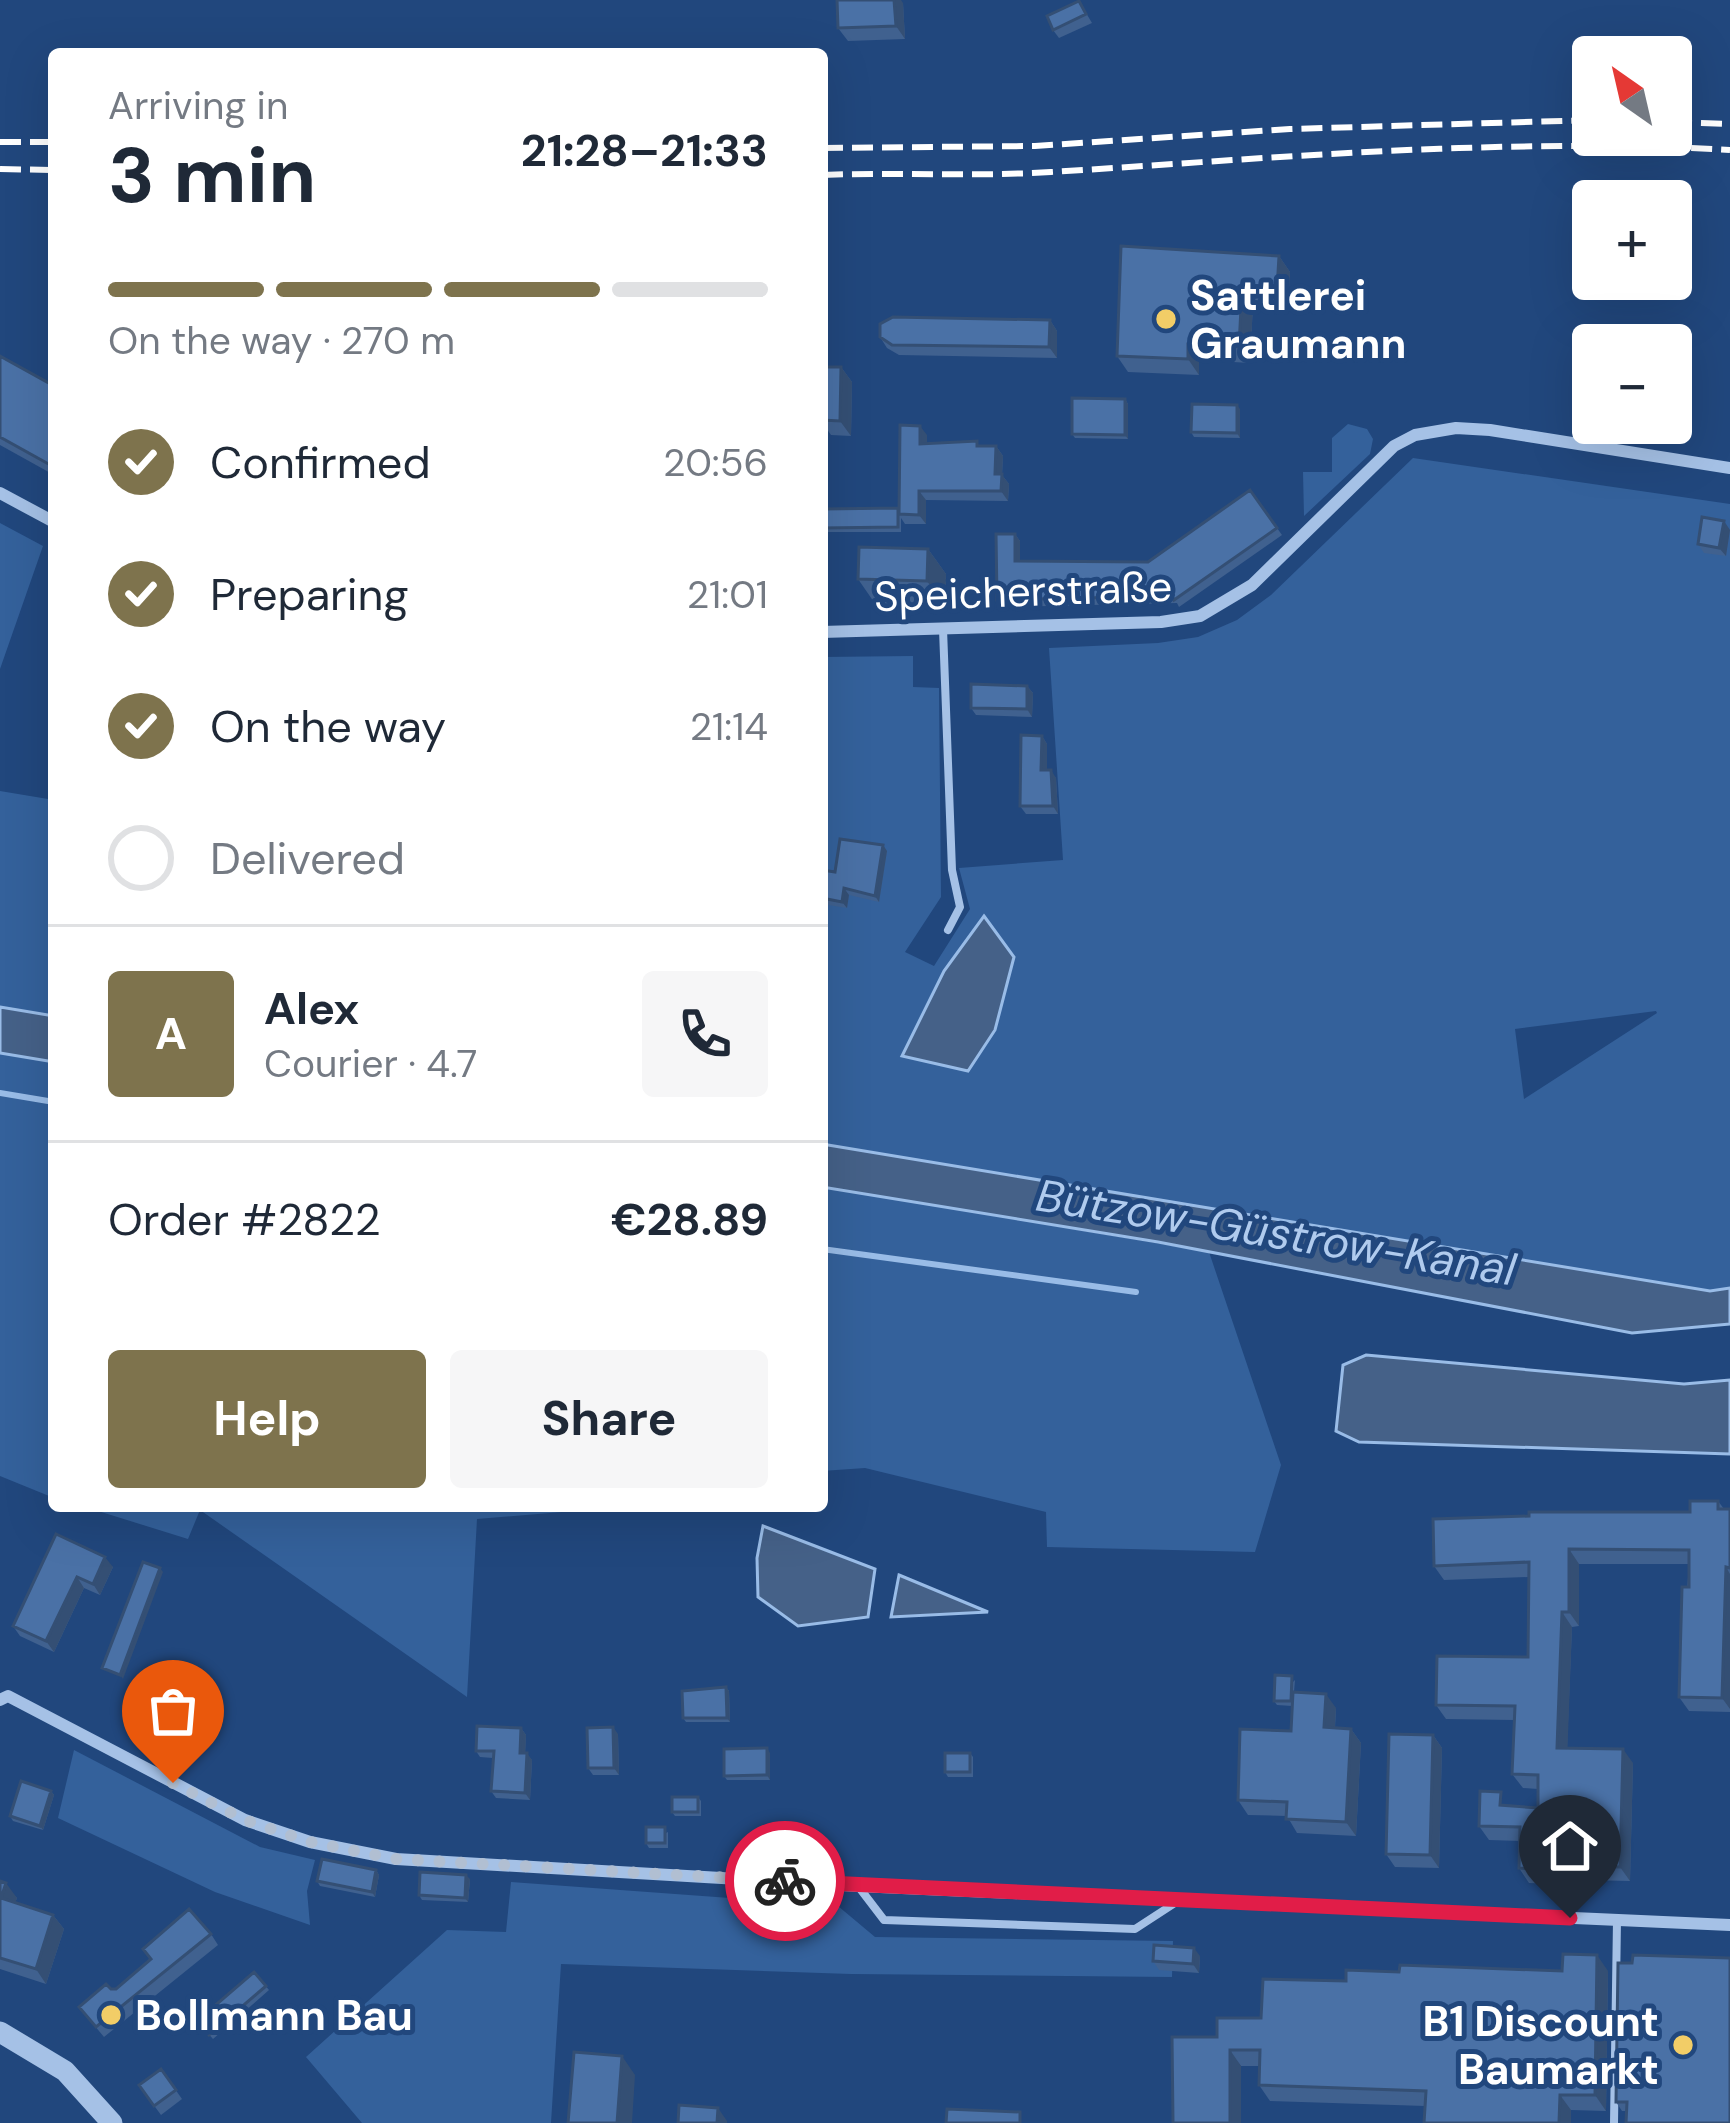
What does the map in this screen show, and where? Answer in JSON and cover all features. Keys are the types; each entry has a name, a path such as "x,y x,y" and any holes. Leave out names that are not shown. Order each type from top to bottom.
{"street":[{"name":"Speicherstraße","path":"828,632 1161,622 1200,616 1228,604 1252,585 1372,464 1415,435 1456,428 1490,430 1730,468"},
{"path":"0,493 48,519"},
{"path":"0,1700 8,1696 245,1820 310,1842 396,1859 858,1886 1730,1925"},
{"path":"0,2032 65,2071 112,2123"}],"lane":[{"path":"943,629 952,871 960,907 948,930"},
{"path":"858,1886 884,1920 1135,1929 1179,1900"},
{"path":"1614,2123 1617,1920"}],"shaded area":[{"path":"1348,424 1367,429 1373,439 1370,454 1304,516 1303,472 1332,472 1332,438"},
{"path":"1413,458 1730,504 1730,1288 1710,1291 828,1145 828,657 913,656 913,687 939,688 941,897 905,952 934,966 970,909 959,868 1063,860 1049,648 1158,643 1198,637 1237,620 1271,595","holes":["1656,1011 1657,1013 1524,1099 1515,1029"]},
{"path":"0,523 43,546 0,669"},
{"path":"0,791 48,799 48,1015 0,1007"},
{"path":"0,1053 48,1061 48,1496 0,1476"},
{"path":"828,1188 1209,1252 1281,1465 1255,1552 1047,1547 1046,1512 865,1468 828,1471"},
{"path":"101,1512 199,1512 188,1539"},
{"path":"203,1512 562,1512 477,1519 467,1697"},
{"path":"74,1750 260,1847 315,1860 307,1891 310,1925 215,1892 58,1818"},
{"path":"511,1882 838,1906 875,1937 1173,1941 1172,1977 851,1974 561,1964 551,2123 362,2123 306,2057 447,1930 506,1932"}],"water":[{"path":"984,916 1014,957 995,1030 968,1071 902,1056 944,971"},
{"path":"0,1007 48,1015 48,1061 0,1053"},
{"name":"Bützow-Güstrow-Kanal","path":"828,1145 1710,1291 1730,1288 1730,1324 1632,1333 1158,1242 828,1188"},
{"path":"1366,1355 1684,1384 1730,1380 1730,1454 1359,1442 1336,1431 1343,1365"},
{"path":"763,1526 875,1569 868,1617 798,1626 758,1597 757,1558"},
{"path":"899,1575 988,1612 891,1617"}],"building":[{"path":"837,0 894,0 896,26 838,28"},
{"path":"1079,1 1086,14 1053,30 1047,16"},
{"path":"1121,246 1279,256 1277,290 1242,288 1239,347 1188,344 1188,359 1117,356"},
{"path":"893,317 1050,320 1049,347 892,345 880,337 880,324"},
{"path":"0,356 48,383 48,464 0,437"},
{"path":"828,367 841,367 840,421 828,420"},
{"path":"1072,398 1125,399 1125,435 1072,434"},
{"path":"1192,404 1237,405 1237,433 1191,432"},
{"path":"900,425 920,426 920,444 977,441 977,446 996,446 995,474 1002,474 1001,491 919,491 919,515 899,514"},
{"path":"1250,490 1277,528 1174,600 1172,596 997,600 996,534 1015,534 1015,561 1148,562"},
{"path":"898,508 898,527 828,528 828,509"},
{"path":"1702,517 1724,521 1719,548 1698,544"},
{"path":"859,547 928,549 927,581 858,579"},
{"path":"971,684 1027,686 1027,709 971,708"},
{"path":"1021,735 1042,736 1041,770 1051,770 1053,806 1020,806"},
{"path":"840,839 883,845 875,896 844,888 842,902 828,899 828,871 835,872"},
{"path":"1690,1501 1718,1501 1718,1509 1730,1509 1722,1698 1679,1697 1682,1587 1689,1587 1689,1550 1569,1549 1569,1612 1562,1612 1557,1748 1623,1749 1620,1867 1519,1868 1520,1827 1479,1826 1480,1791 1501,1792 1500,1805 1538,1808 1538,1775 1512,1774 1515,1706 1436,1705 1437,1656 1528,1657 1529,1562 1434,1566 1433,1519 1529,1516 1529,1512 1690,1512"},
{"path":"56,1534 105,1557 93,1584 77,1577 46,1641 13,1626"},
{"path":"143,1562 160,1568 120,1675 102,1668"},
{"path":"1275,1675 1292,1676 1291,1701 1274,1701"},
{"path":"726,1687 727,1718 683,1718 682,1691"},
{"path":"1293,1692 1326,1694 1324,1727 1351,1729 1346,1822 1286,1819 1287,1802 1238,1800 1240,1729 1291,1731"},
{"path":"477,1726 521,1728 520,1753 527,1753 525,1793 491,1791 494,1751 476,1751"},
{"path":"613,1727 614,1768 588,1768 587,1728"},
{"path":"1389,1734 1433,1735 1430,1855 1386,1854"},
{"path":"767,1748 767,1775 724,1776 724,1749"},
{"path":"945,1753 970,1753 970,1772 945,1772"},
{"path":"21,1781 51,1791 40,1826 10,1816"},
{"path":"672,1797 698,1797 698,1812 672,1812"},
{"path":"646,1827 665,1827 665,1843 646,1843"},
{"path":"322,1859 376,1870 372,1892 317,1881"},
{"path":"420,1872 466,1875 465,1898 419,1895"},
{"path":"0,1881 6,1883 1,1898 53,1915 36,1969 0,1958"},
{"path":"189,1909 211,1934 96,2027 79,2007 106,1984 116,1989 151,1959 143,1949"},
{"path":"1154,1945 1194,1948 1193,1964 1153,1961"},
{"path":"1563,1954 1597,1955 1595,2095 1560,2095 1559,2123 1424,2123 1426,2091 1259,2085 1260,2050 1230,2050 1230,2123 1173,2123 1172,2037 1217,2037 1217,2018 1261,2018 1263,1979 1346,1981 1346,1970 1399,1972 1400,1965 1562,1971"},
{"name":"B1 Discount Baumarkt","path":"1633,1955 1730,1958 1730,2123 1626,2123 1627,2102 1616,2102 1618,1963 1632,1963"},
{"path":"254,1972 266,1986 209,2035 197,2021"},
{"path":"574,2052 622,2056 617,2123 568,2123"},
{"path":"161,2069 176,2090 154,2106 139,2085"},
{"path":"679,2105 718,2108 717,2123 678,2123"},
{"path":"947,2109 1020,2112 1020,2123 946,2123"}],"waterway":[{"path":"0,1093 48,1101"},
{"path":"828,1250 1136,1292"}],"railway":[{"path":"828,148 1035,146 1290,129 1572,121"},
{"path":"1692,123 1730,124"},
{"path":"0,142 48,142"},
{"path":"828,175 1022,173 1475,148 1730,150"},
{"path":"0,169 48,170"}],"way so far":[{"path":"173,1783 245,1820 310,1842 396,1859 785,1881"}],"place":[{"name":"Sattlerei Graumann","path":"1166,319"},
{"name":"Bollmann Bau","path":"111,2015"},
{"name":"B1 Discount Baumarkt","path":"1683,2045"}],"route":[{"path":"785,1881 1570,1918"}]}
